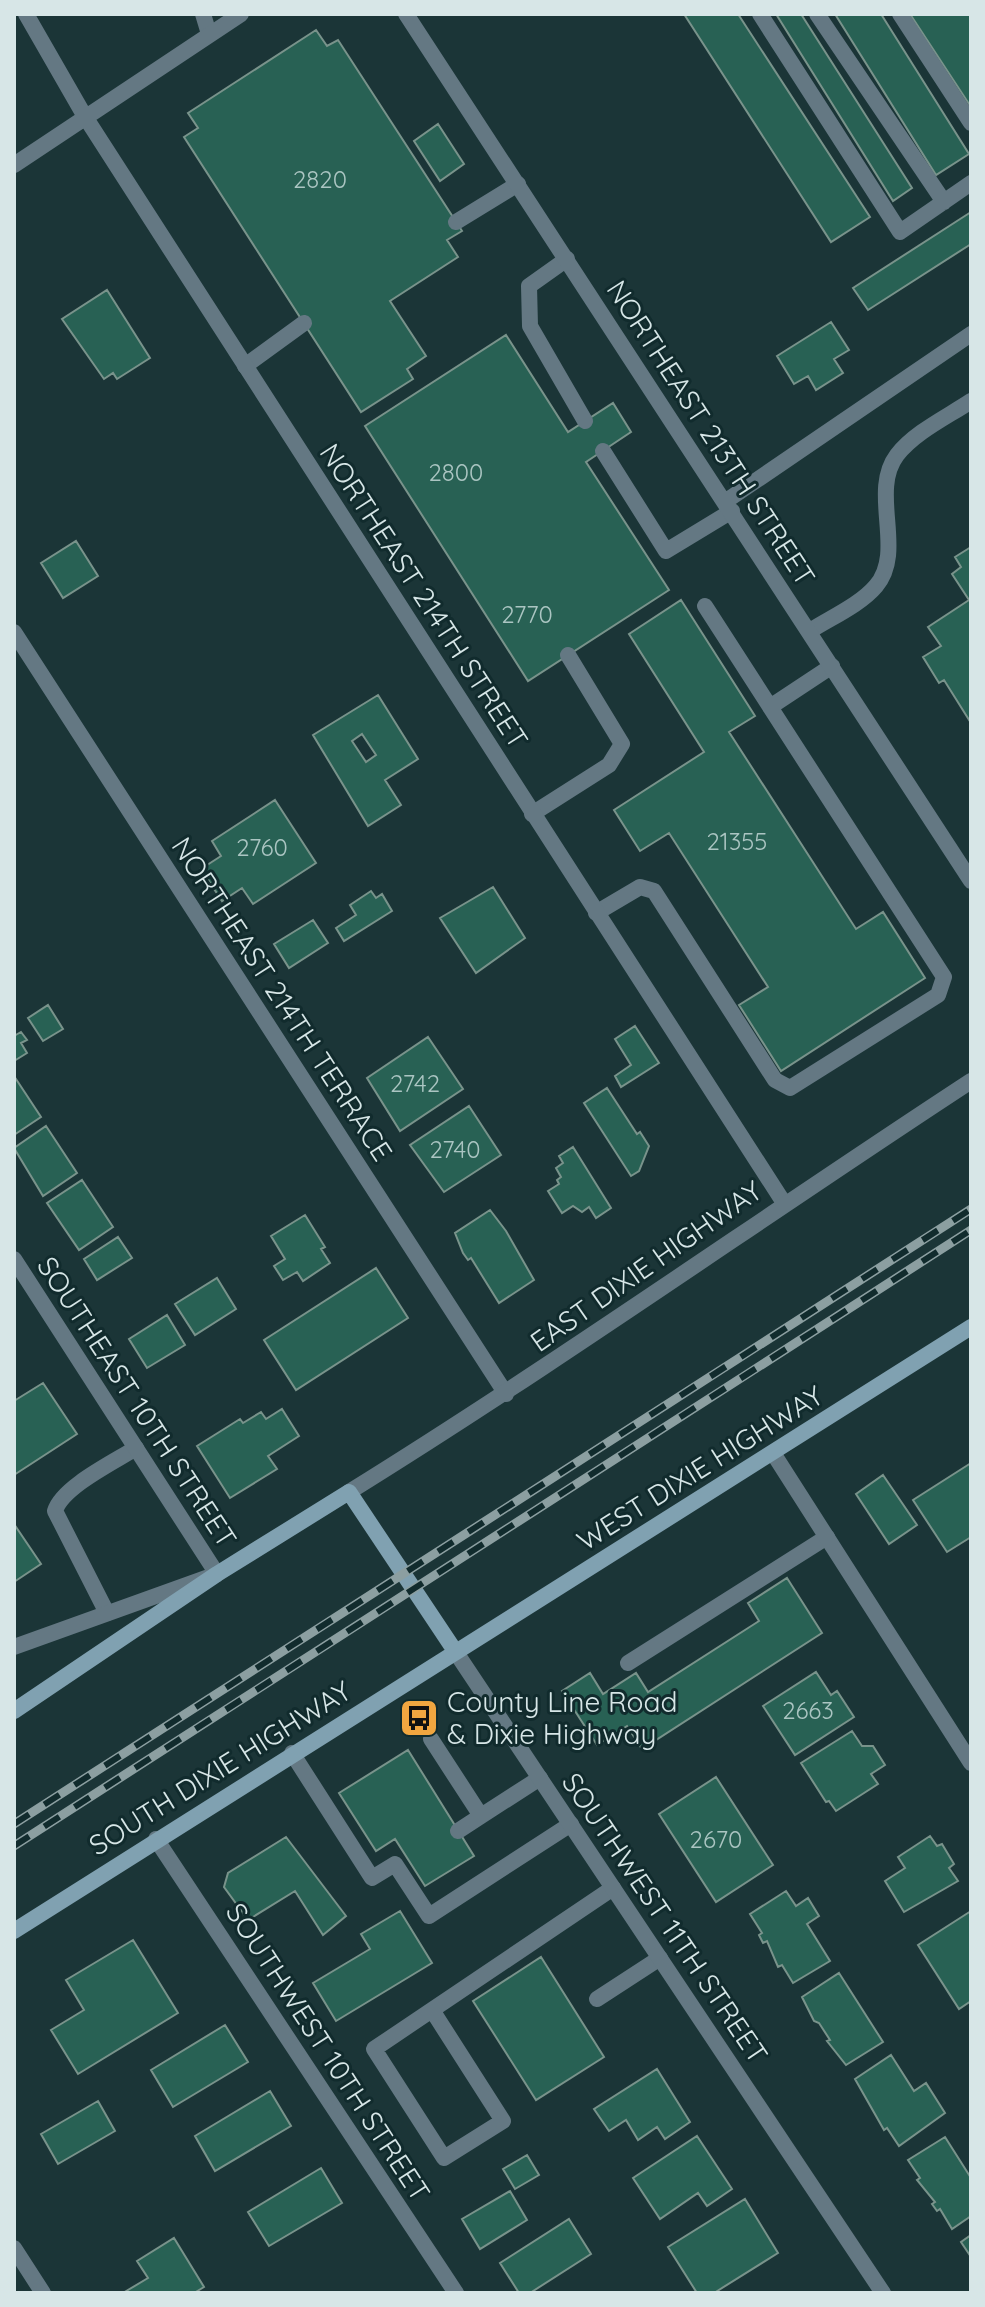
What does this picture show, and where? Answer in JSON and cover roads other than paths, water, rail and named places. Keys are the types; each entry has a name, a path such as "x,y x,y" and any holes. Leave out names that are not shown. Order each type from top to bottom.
{"main road":[{"name":"WEST DIXIE HIGHWAY","path":"455,1651 971,1327"},
{"path":"14,1711 217,1574 349,1492"},
{"name":"SOUTHWEST 11TH STREET","path":"349,1492 455,1651"},
{"name":"SOUTH DIXIE HIGHWAY","path":"14,1931 455,1651"}],"street":[{"name":"NORTHEAST 214TH STREET","path":"26,14 84,115 784,1203"},
{"path":"203,14 209,34"},
{"path":"14,165 84,115 241,14"},
{"name":"NORTHEAST 213TH STREET","path":"406,14 971,881"},
{"path":"760,14 900,232 971,183"},
{"path":"817,14 944,202"},
{"path":"900,14 971,123"},
{"path":"456,222 518,184"},
{"path":"567,259 529,286 530,326 585,421"},
{"path":"245,366 304,323"},
{"path":"603,451 666,551 971,334"},
{"path":"810,631 876,586 884,572 889,470 897,456 971,401"},
{"path":"596,913 640,887 654,891 775,1080 790,1088 938,995 944,977 705,606"},
{"name":"NORTHEAST 214TH TERRACE","path":"14,632 506,1394"},
{"path":"532,814 609,765 622,744 568,655"},
{"path":"770,707 832,666"},
{"name":"EAST DIXIE HIGHWAY","path":"349,1492 506,1394 784,1203 971,1081"},
{"name":"SOUTHEAST 10TH STREET","path":"14,1259 217,1574"},
{"path":"107,1613 55,1511 57,1503 69,1491 136,1448"},
{"path":"773,1453 971,1763"},
{"path":"628,1663 827,1537"},
{"path":"14,1647 217,1574"},
{"name":"SOUTHWEST 11TH STREET","path":"455,1651 883,2293"},
{"path":"431,1739 481,1816"},
{"path":"292,1753 372,1878 402,1862 429,1916 571,1824"},
{"path":"458,1831 540,1778"},
{"name":"SOUTHWEST 10TH STREET","path":"156,1839 456,2293"},
{"path":"432,2010 503,2121 444,2158 374,2049 613,1888"},
{"path":"597,1999 660,1958"},
{"path":"14,2248 43,2293"}],"railway":[{"path":"14,1824 971,1209"},
{"path":"14,1846 971,1230"}],"place":[{"name":"County Line Road & Dixie Highway","path":"419,1718"}]}
